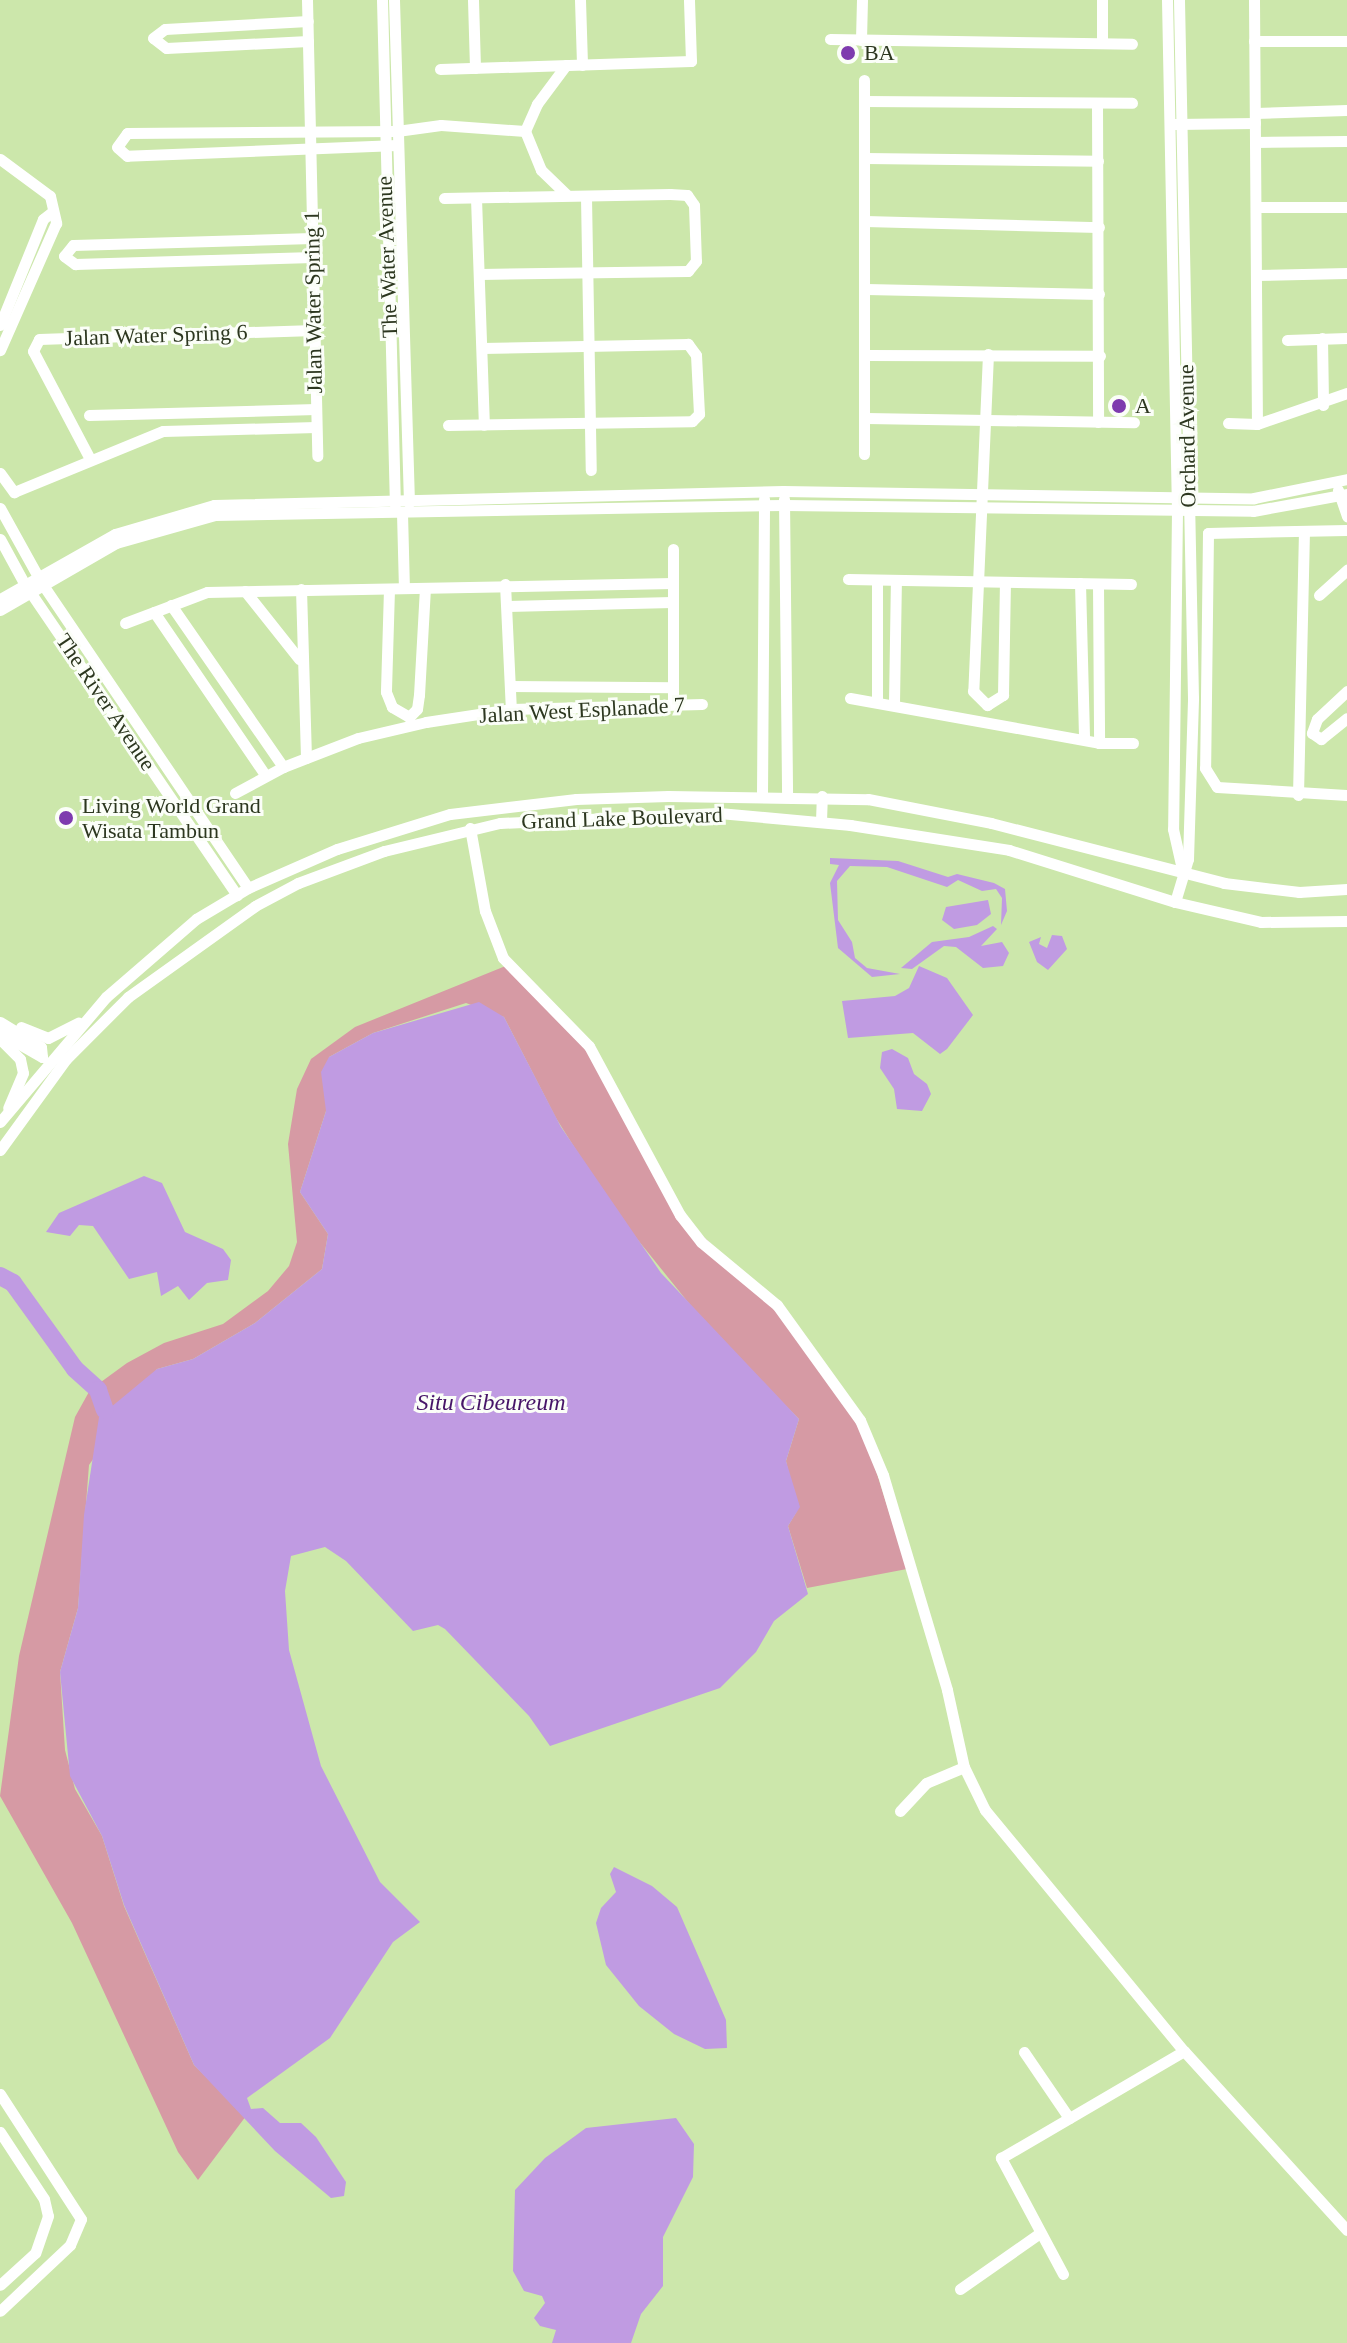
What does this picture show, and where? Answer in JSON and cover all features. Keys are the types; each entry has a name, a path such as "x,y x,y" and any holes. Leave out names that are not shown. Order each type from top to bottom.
{"street":[{"name":"Jalan Water Spring 1","path":"307,0 317,456"},
{"name":"The Water Avenue","path":"382,0 392,448 394,499 402,513"},
{"name":"The Water Avenue","path":"394,0 408,498 402,513"},
{"path":"473,0 475,68"},
{"path":"580,0 582,65"},
{"path":"440,69 691,61 689,0"},
{"path":"861,40 862,0"},
{"path":"1102,0 1102,43"},
{"name":"Orchard Avenue","path":"1167,0 1176,124"},
{"name":"Orchard Avenue","path":"1175,902 1182,869 1188,859 1193,698 1182,498 1176,124 1179,0"},
{"path":"1254,0 1257,424"},
{"path":"308,21 165,29 153,38 166,48 308,41"},
{"path":"830,39 1132,44"},
{"path":"1254,41 1347,41"},
{"path":"566,65 537,104 525,131 541,170 567,195"},
{"path":"864,80 867,355 864,454"},
{"path":"864,101 1132,103"},
{"path":"1097,103 1098,422"},
{"path":"1176,124 1347,110"},
{"path":"397,145 122,156 117,147 127,133 397,131 441,125 525,131"},
{"path":"1255,142 1347,141"},
{"path":"865,158 1098,161"},
{"path":"0,159 47,192 53,231 0,350"},
{"path":"444,198 687,195 694,205 696,261 688,271 480,274"},
{"path":"586,197 590,348 587,425 591,470"},
{"path":"476,198 484,425"},
{"path":"1256,207 1347,207"},
{"path":"0,325 43,219 52,212"},
{"path":"865,221 1099,227"},
{"path":"312,238 73,245 64,256 75,264 313,257"},
{"path":"1256,275 1347,273"},
{"path":"866,289 1099,294"},
{"name":"Jalan Water Spring 6","path":"90,459 33,351 39,339 314,330"},
{"path":"1322,338 1323,405"},
{"path":"1287,340 1347,338"},
{"path":"448,425 692,421 699,414 696,355 688,344 482,348"},
{"path":"988,354 974,583 973,691 987,705 1003,695 1005,583"},
{"path":"867,355 1100,356"},
{"path":"1228,423 1257,424 1323,405 1347,393"},
{"path":"89,415 316,409"},
{"path":"866,418 1134,422"},
{"path":"0,473 14,492 90,459 171,430 316,427"},
{"path":"392,448 406,447"},
{"path":"0,610 7,598 115,534 196,509 408,498 763,491 1254,498 1341,481 1347,516"},
{"path":"762,794 763,491"},
{"path":"783,491 787,794"},
{"path":"38,578 116,543 179,522 215,515 784,505 979,505 1253,511 1344,495"},
{"name":"The River Avenue","path":"0,508 38,578 242,891"},
{"name":"Orchard Avenue","path":"1182,869 1173,829 1183,511"},
{"path":"402,513 404,588"},
{"path":"1347,530 1213,531 1206,540 1208,779 1217,787 1298,795 1347,795"},
{"path":"1298,795 1304,532"},
{"name":"The River Avenue","path":"0,539 25,587 242,891"},
{"path":"673,549 673,704"},
{"path":"1319,595 1347,570"},
{"path":"848,579 1131,584"},
{"path":"877,580 877,702"},
{"path":"894,703 896,580"},
{"path":"125,623 207,592 673,583"},
{"path":"1080,583 1084,738"},
{"path":"505,584 511,709"},
{"path":"1098,584 1099,743"},
{"path":"389,589 386,692 392,707 409,717 417,709 419,695 425,588"},
{"path":"301,589 299,659 306,758"},
{"path":"245,591 299,659"},
{"path":"507,606 672,602"},
{"path":"171,605 283,767"},
{"path":"154,612 265,775"},
{"path":"510,686 673,687"},
{"path":"1347,691 1317,719 1312,733 1321,739 1347,718"},
{"path":"850,698 894,703 1099,743 1133,743"},
{"name":"Jalan West Esplanade 7","path":"235,793 283,767 369,735 511,709 702,704"},
{"name":"Grand Lake Boulevard","path":"1,1121 90,1015 143,962 242,891 337,849 450,814 576,799 762,794 822,796 936,811 1264,890 1347,889"},
{"path":"735,795 736,813"},
{"path":"821,821 822,796"},
{"name":"Grand Lake Boulevard","path":"0,1150 66,1059 128,997 211,935 255,906 331,870 470,828 570,817 736,813 821,821 1009,850 1175,902 1261,922 1347,921"},
{"path":"470,828 494,941 503,958 589,1046 680,1215 701,1242 777,1305 860,1420 883,1475 947,1690 964,1767 996,1827 1184,2051 1347,2230"},
{"path":"0,1015 48,1038 90,1015"},
{"path":"0,1022 41,1047 42,1057 0,1033"},
{"path":"0,1040 20,1059 23,1073 1,1121"},
{"path":"900,1811 926,1783 964,1767"},
{"path":"1063,2274 1001,2158 1184,2051"},
{"path":"1024,2052 1069,2118"},
{"path":"0,2094 81,2219 70,2245 0,2311"},
{"path":"0,2132 44,2199 48,2216 35,2253 0,2285"},
{"path":"960,2289 1040,2233"}],"shaded area":[{"path":"508,965 589,1046 680,1215 777,1305 860,1420 907,1569 807,1588 788,1526 797,1511 786,1461 799,1419 708,1327 613,1209 556,1118 504,1017 466,1003 373,1033 329,1057 326,1111 300,1192 328,1234 322,1269 255,1323 193,1359 157,1369 89,1465 78,1608 60,1672 65,1750 75,1789 102,1836 124,1906 194,2065 246,2116 198,2180 178,2152 72,1923 0,1796 19,1656 75,1417 90,1390 127,1363 164,1343 223,1324 268,1291 289,1266 297,1242 288,1144 297,1089 311,1059 355,1027"}],"water":[{"path":"830,858 898,861 948,877 957,874 994,883 1005,889 1007,911 1001,925 1002,898 996,889 982,891 958,880 947,887 887,867 850,866 837,881 838,920 852,942 855,958 867,968 900,974 872,977 838,948 830,883 839,865 830,864"},
{"path":"988,900 991,914 977,925 954,929 942,920 946,907"},
{"path":"993,926 997,929 981,946 1002,942 1009,953 1003,966 983,968 956,947 944,946 912,969 901,968 932,942 969,937"},
{"path":"1052,935 1062,936 1067,949 1048,970 1037,962 1029,942 1041,937 1039,944 1047,948"},
{"path":"919,966 947,978 973,1015 947,1049 940,1054 913,1033 848,1038 842,1001 895,996 909,988"},
{"name":"Situ Cibeureum","path":"479,1002 504,1017 561,1127 661,1273 799,1419 786,1461 800,1507 788,1526 808,1594 774,1621 756,1652 720,1688 550,1746 529,1716 445,1629 438,1625 413,1631 346,1561 325,1547 291,1556 285,1591 289,1650 321,1766 380,1882 420,1922 393,1942 330,2038 247,2098 251,2109 263,2108 280,2123 301,2123 316,2137 346,2182 344,2196 331,2198 275,2151 194,2065 124,1905 102,1836 70,1776 60,1672 78,1608 84,1515 99,1417 157,1369 193,1359 255,1323 322,1269 328,1234 300,1192 326,1111 321,1072 329,1057 373,1033"},
{"path":"892,1049 908,1058 914,1074 927,1084 931,1094 922,1111 897,1109 894,1089 880,1068 882,1052"},
{"path":"144,1176 162,1183 185,1232 223,1249 231,1260 228,1280 207,1283 189,1300 178,1286 161,1296 157,1272 129,1279 93,1226 79,1225 70,1236 46,1232 59,1213"},
{"path":"614,1867 652,1886 677,1907 726,2020 727,2048 705,2049 674,2034 639,2006 606,1965 596,1923 601,1908 616,1892 610,1874"},
{"path":"676,2118 694,2144 693,2177 663,2237 663,2286 641,2314 631,2343 552,2343 556,2330 540,2326 534,2318 545,2303 542,2296 524,2291 513,2271 515,2190 545,2158 586,2128"}],"waterway":[{"path":"0,1276 13,1283 75,1369 98,1390 105,1410"}],"place":[{"name":"BA","path":"848,53"},
{"name":"A","path":"1119,406"},
{"name":"Living World Grand Wisata Tambun","path":"66,818"}]}
